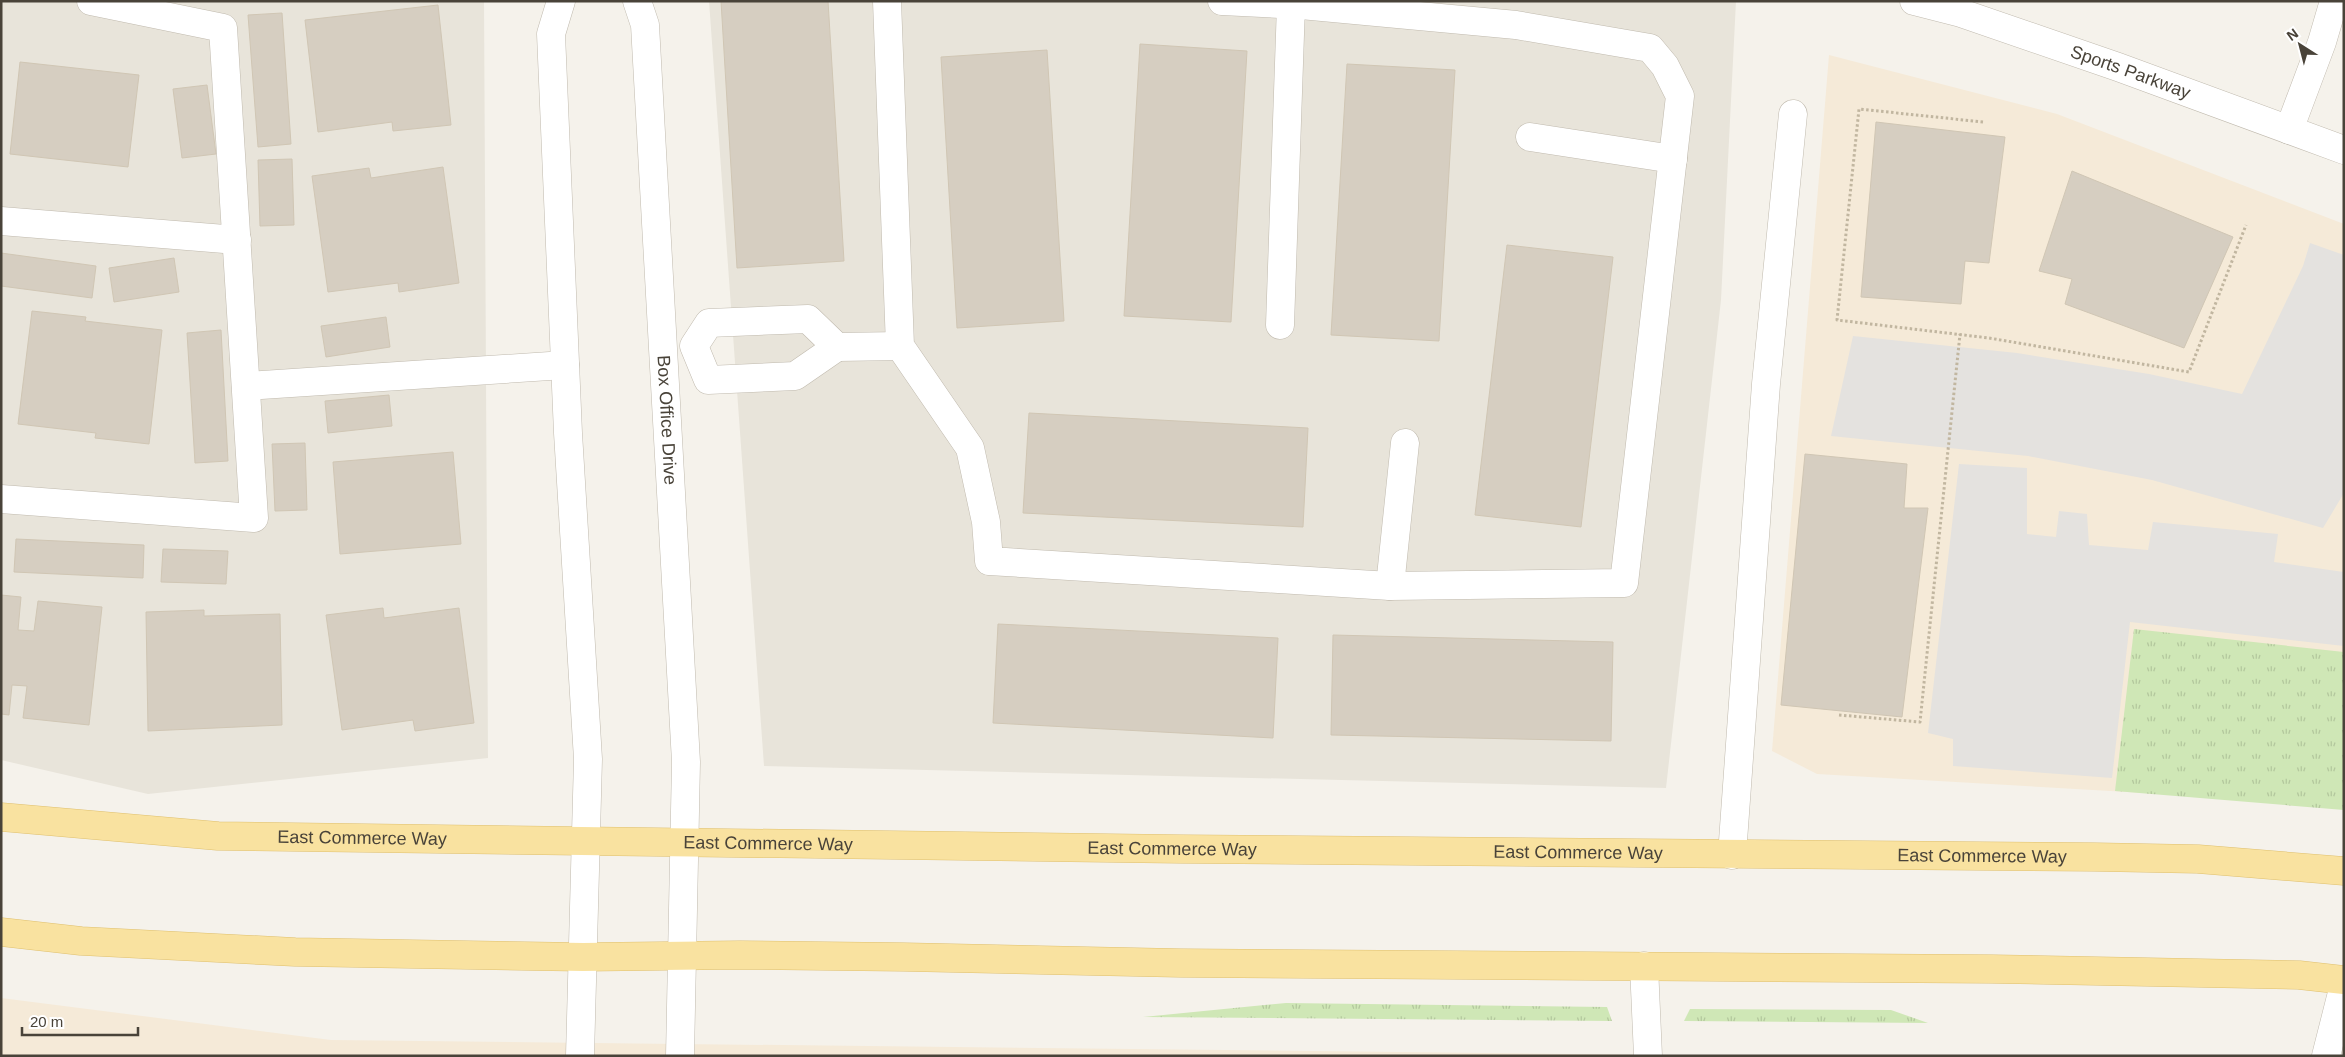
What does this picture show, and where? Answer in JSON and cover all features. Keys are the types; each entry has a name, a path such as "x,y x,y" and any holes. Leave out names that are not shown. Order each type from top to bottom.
{"main road":[{"name":"East Commerce Way","path":"1,817 218,836 2198,859 2344,871"},
{"path":"1,932 81,941 295,952 582,957 904,956 1190,964 2002,969 2289,975 2344,980"}],"street":[{"path":"1,499 254,518 223,28 91,1"},
{"path":"562,1 551,34 565,365 588,759 580,1056"},
{"name":"Box Office Drive","path":"637,1 645,25 686,762 680,1056"},
{"path":"887,1 900,346 970,448 986,522 989,561 1390,586 1624,583 1680,96 1665,66 1650,48 1516,25 1291,5 1222,1"},
{"name":"Sports Parkway","path":"1914,1 1961,13 2118,67 2344,150"},
{"path":"2288,130 2322,42 2334,1"},
{"path":"1280,325 1291,5"},
{"path":"1732,855 1766,384 1793,114"},
{"path":"1530,138 1673,159"},
{"path":"1,221 237,240"},
{"path":"694,346 709,323 808,319 837,347"},
{"path":"663,348 694,346"},
{"path":"694,346 708,380 795,376 837,347 900,346"},
{"path":"246,386 565,365"},
{"path":"1390,586 1405,443"},
{"path":"1644,966 1648,1056"},
{"path":"2326,1056 2344,985"}],"path":[{"path":"1983,122 1859,109 1837,320 1960,334 2188,372 2246,225"},
{"path":"1839,715 1920,722 1960,334"}],"shaded area":[{"path":"1,1 484,1 488,758 148,794 1,760"},
{"path":"709,1 1736,1 1721,300 1666,788 764,766"},
{"path":"1829,55 2057,114 2344,224 2344,765 2318,803 1817,774 1772,751"},
{"path":"2310,243 2344,255 2344,493 2323,528 2152,480 2028,456 1831,436 1853,336 2017,353 2149,374 2242,394 2303,266"},
{"path":"1959,464 2027,468 2027,534 2056,537 2059,511 2087,514 2089,545 2148,550 2153,522 2278,534 2274,562 2344,572 2344,646 2130,622 2112,778 1953,766 1953,739 1928,733"},
{"path":"1,998 331,1040 1749,1056 1,1056"}],"green space":[{"path":"2134,629 2344,652 2344,810 2115,791"},
{"path":"1286,1003 1607,1007 1612,1021 1143,1017"},
{"path":"1690,1009 1891,1010 1928,1023 1684,1021"}],"building":[{"path":"721,1 828,1 844,261 737,268"},
{"path":"438,5 451,125 393,131 392,122 318,132 305,20"},
{"path":"282,13 291,144 258,147 248,15"},
{"path":"1140,44 1247,51 1231,322 1124,316"},
{"path":"1047,50 1064,321 957,328 941,57"},
{"path":"20,62 139,75 128,167 10,154"},
{"path":"1347,64 1455,70 1439,341 1331,335"},
{"path":"207,85 216,154 182,158 173,89"},
{"path":"1876,122 2005,137 1989,263 1965,261 1961,304 1861,297"},
{"path":"292,159 294,225 260,226 258,160"},
{"path":"443,167 459,283 399,292 398,283 328,292 312,176 369,168 371,178"},
{"path":"2072,171 2233,237 2184,348 2065,304 2072,279 2039,271"},
{"path":"1507,245 1613,257 1581,527 1475,515"},
{"path":"1,253 96,266 92,298 1,286"},
{"path":"174,258 179,292 114,302 109,268"},
{"path":"32,311 86,317 85,321 162,330 149,444 95,438 96,433 18,424"},
{"path":"386,317 390,347 326,357 321,326"},
{"path":"221,330 228,461 195,463 187,333"},
{"path":"389,395 392,426 328,433 325,401"},
{"path":"1029,413 1308,428 1303,527 1023,513"},
{"path":"305,443 307,510 275,511 272,444"},
{"path":"453,452 461,544 340,554 333,462"},
{"path":"1805,454 1907,464 1904,508 1928,508 1902,717 1781,705"},
{"path":"16,539 144,545 143,578 14,572"},
{"path":"163,549 228,551 226,584 161,582"},
{"path":"1,595 21,597 18,630 34,631 38,601 102,607 89,725 23,718 27,686 12,685 9,715 1,714"},
{"path":"383,608 384,618 459,608 474,723 415,731 413,720 342,730 326,615"},
{"path":"204,610 204,616 280,614 282,725 148,731 146,612"},
{"path":"998,624 1278,638 1273,738 993,723"},
{"path":"1333,635 1613,642 1611,741 1331,735"}]}
